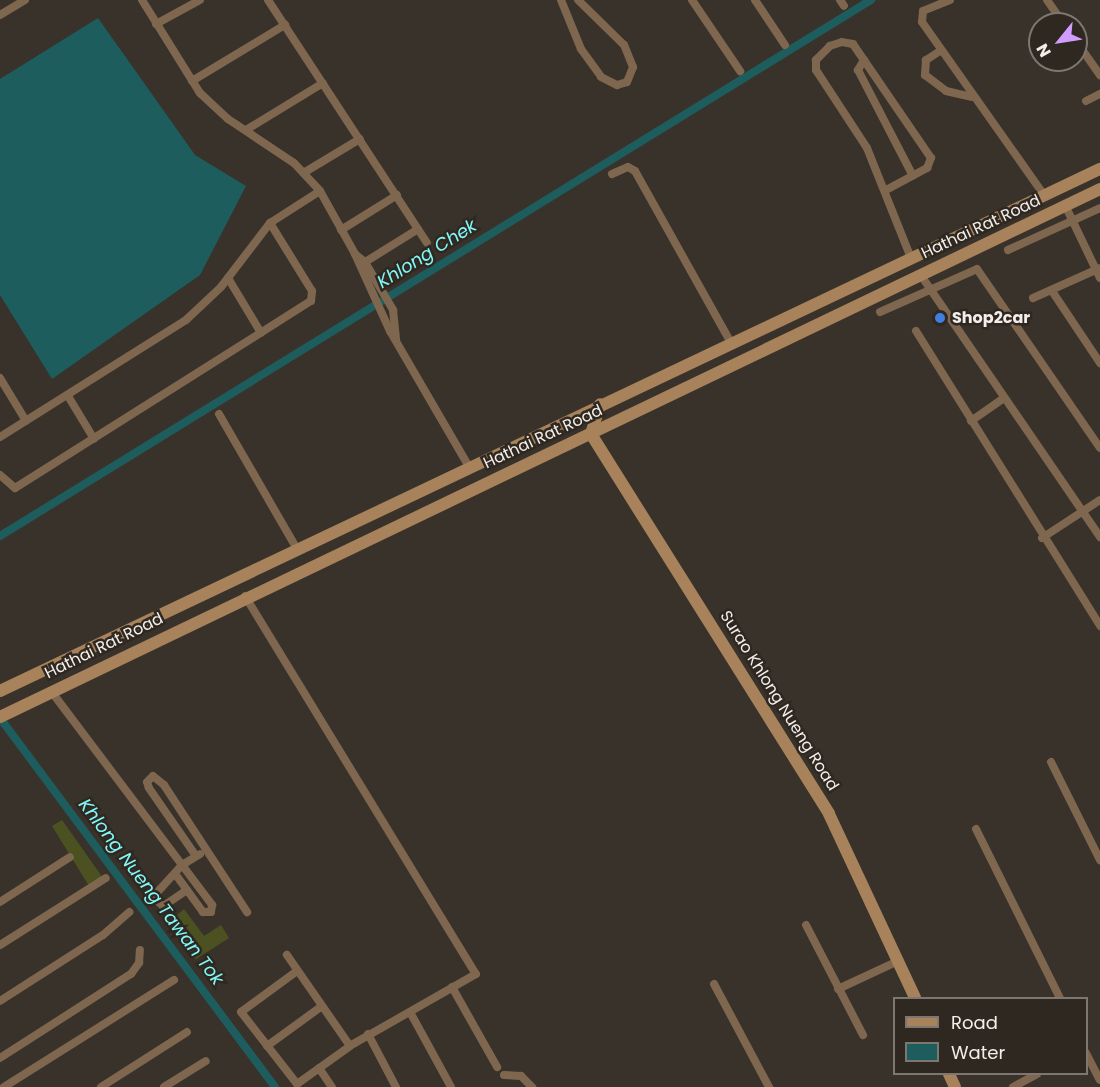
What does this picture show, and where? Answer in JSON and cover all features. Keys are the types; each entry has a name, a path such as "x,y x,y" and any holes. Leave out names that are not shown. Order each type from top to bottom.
{"main road":[{"name":"Hathai Rat Road","path":"5,688 1100,169"},
{"name":"Hathai Rat Road","path":"0,717 245,596 591,434 1100,189"},
{"path":"561,423 591,434 600,405"},
{"name":"Surao Khlong Nueng Road","path":"591,434 806,774 850,854 914,997"}],"street":[{"path":"0,15 25,0"},
{"path":"142,0 192,81 213,106 304,172 320,191 389,313 396,343 469,467"},
{"path":"156,24 200,0"},
{"path":"268,0 427,243"},
{"path":"561,0 581,49 601,77 617,85 627,82 633,67 624,45 578,0"},
{"path":"692,0 740,71"},
{"path":"755,0 785,45"},
{"path":"950,0 928,8 921,16 940,51 971,97 1044,195"},
{"path":"192,81 285,25"},
{"path":"886,190 931,165 931,158 853,44 842,42 821,53 815,64 867,148 886,190 911,258"},
{"path":"940,51 926,60 926,75 946,91 971,97"},
{"path":"1088,58 1100,75"},
{"path":"864,60 858,70 913,176"},
{"path":"246,130 323,83"},
{"path":"1086,101 1100,94"},
{"path":"304,172 360,139"},
{"path":"612,174 628,167 635,171 731,343"},
{"path":"0,437 186,320 228,278 270,223 320,191"},
{"path":"341,230 397,195"},
{"path":"1033,298 1098,272 1065,205"},
{"path":"1008,250 1100,208"},
{"path":"0,476 15,488 310,301 314,295 270,223"},
{"path":"362,264 418,230"},
{"path":"880,312 977,269 1100,448"},
{"path":"920,274 1100,537"},
{"path":"228,278 261,333"},
{"path":"1052,291 1100,363"},
{"path":"916,330 1042,538 1100,626"},
{"path":"0,378 26,421"},
{"path":"68,396 94,439"},
{"path":"970,421 1004,398"},
{"path":"219,414 297,549"},
{"path":"1042,538 1100,500"},
{"path":"245,596 476,974 368,1034 297,1084 241,1012 297,971"},
{"path":"51,691 182,865 213,910 203,912 176,874"},
{"path":"1051,762 1100,860"},
{"path":"196,856 149,788 147,782 153,776 159,778 247,912"},
{"path":"976,830 1059,997"},
{"path":"187,890 166,905 157,904 153,892 176,874 182,865 206,849"},
{"path":"0,902 70,857"},
{"path":"0,945 106,878"},
{"path":"0,1001 104,935 129,912"},
{"path":"806,925 863,1035"},
{"path":"0,1058 131,974 139,963 140,950"},
{"path":"286,955 350,1046"},
{"path":"838,988 898,961"},
{"path":"4,1087 174,980"},
{"path":"714,984 769,1087"},
{"path":"452,987 497,1067"},
{"path":"267,1046 322,1006"},
{"path":"410,1012 451,1087"},
{"path":"100,1087 187,1032"},
{"path":"368,1034 396,1087"},
{"path":"1088,1057 1100,1080"},
{"path":"164,1087 206,1061"},
{"path":"320,1068 332,1087"},
{"path":"504,1075 521,1076 532,1087"},
{"path":"1013,1087 1035,1075"}],"green space":[{"path":"62,820 103,878 89,886 52,826"},
{"path":"184,909 204,936 221,925 229,938 196,959 168,923"}],"water":[{"path":"98,18 195,155 246,186 200,275 52,379 0,295 0,79"}],"waterway":[{"name":"Khlong Chek","path":"0,536 871,0"},
{"name":"Khlong Nueng Tawan Tok","path":"0,718 275,1087"}],"place":[{"name":"Shop2car","path":"940,318"}]}
